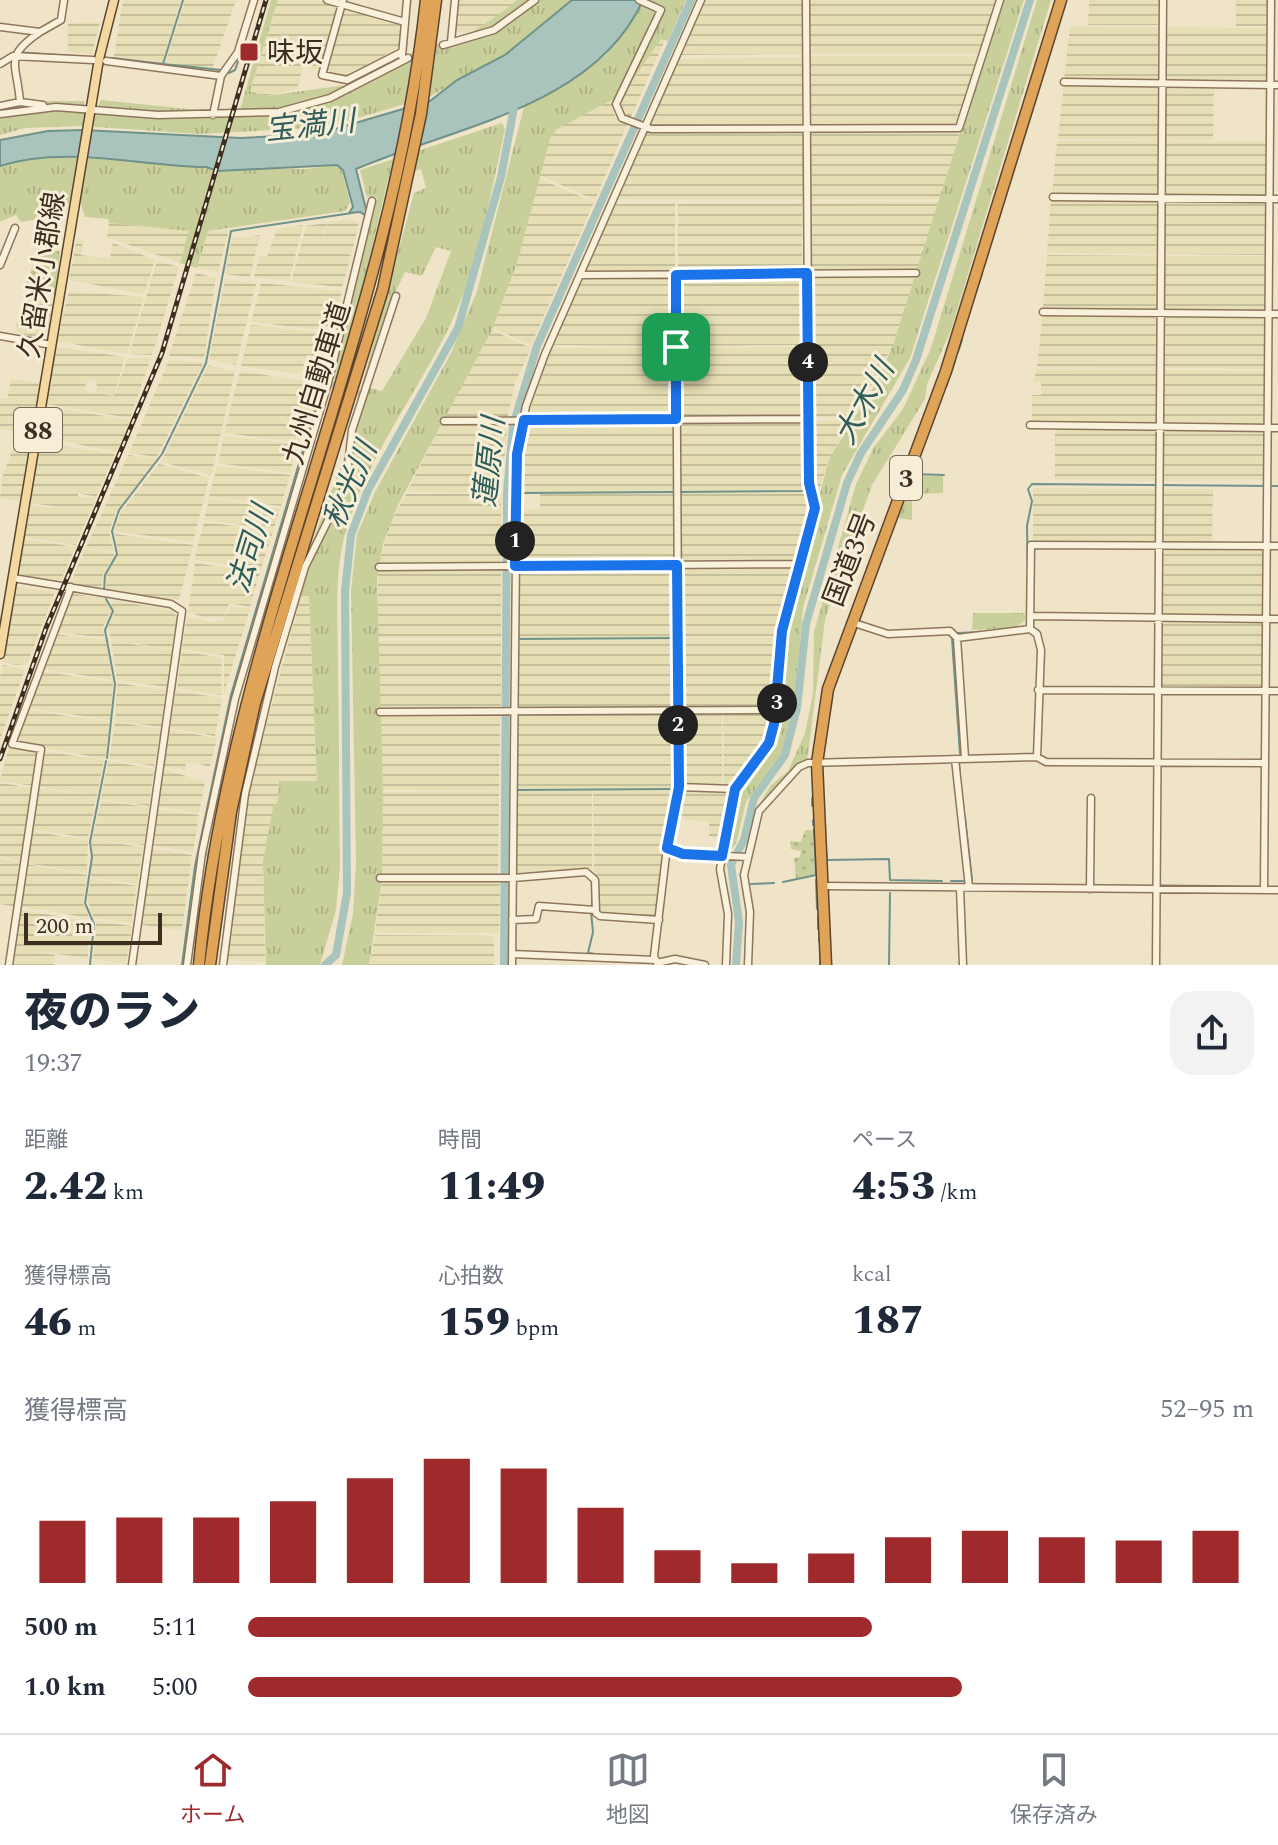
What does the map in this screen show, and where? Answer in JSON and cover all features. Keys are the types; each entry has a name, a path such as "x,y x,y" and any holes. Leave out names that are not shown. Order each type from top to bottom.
{"highway":[{"name":"九州自動車道","path":"423,68 426,0"},
{"name":"九州自動車道","path":"210,965 231,812 255,703 379,304 436,0"},
{"name":"国道3号","path":"826,965 817,763 828,689 850,621 946,371 1061,0"},
{"name":"九州自動車道","path":"199,965 221,810 245,701 403,177"}],"main road":[{"name":"久留米小郡線","path":"0,654 91,110 114,0"}],"street":[{"path":"0,64 40,32 61,20 64,0"},
{"path":"213,115 221,76 238,52 254,0"},
{"path":"327,0 343,2 405,22"},
{"path":"404,57 407,0"},
{"path":"451,42 455,0"},
{"path":"443,45 494,30 535,0"},
{"path":"639,0 661,10 616,104 619,114 644,129 959,128 1000,0"},
{"path":"512,965 517,454 533,382 701,0"},
{"path":"726,965 728,928 720,879 735,789 769,743 776,710 782,631 815,508 809,488 806,0"},
{"path":"1156,965 1163,0"},
{"path":"1264,890 1269,199 1274,84 1271,0"},
{"path":"343,2 322,75 347,80 404,57"},
{"path":"0,27 40,32"},
{"path":"15,52 93,60"},
{"path":"15,52 20,102"},
{"path":"0,106 20,102 91,110 213,115 300,108 339,94 404,57"},
{"path":"106,61 221,76"},
{"path":"1064,82 1274,84"},
{"path":"0,114 50,107"},
{"path":"1053,197 1278,199"},
{"path":"187,965 204,853 235,699 330,384 372,201"},
{"path":"0,265 15,228"},
{"path":"580,275 916,273"},
{"path":"657,963 667,848 679,787 676,275"},
{"path":"223,965 233,858 257,736 297,585 346,484 352,430 396,296"},
{"path":"1043,312 1278,314"},
{"path":"0,336 52,345"},
{"path":"444,421 808,419"},
{"path":"1030,425 1278,428"},
{"path":"1030,629 1031,545 1278,546"},
{"path":"379,567 799,564"},
{"path":"13,578 171,604 183,615 132,965"},
{"path":"9,965 41,749 12,744 71,587"},
{"path":"1032,616 1278,619"},
{"path":"850,621 888,634 950,631 955,636 965,758"},
{"path":"955,636 1030,629 1037,634 1041,650 1037,757"},
{"path":"1038,690 1278,691"},
{"path":"380,712 776,710"},
{"path":"748,965 751,925 744,875 746,857 761,805 799,767 817,763 1037,757 1046,762 1265,763"},
{"path":"955,759 969,887"},
{"path":"679,787 735,789"},
{"path":"1090,889 1091,798"},
{"path":"667,848 683,854 746,857"},
{"path":"380,878 513,878 586,872 595,880 595,910"},
{"path":"822,886 1278,890"},
{"path":"960,888 963,965"},
{"path":"512,920 536,919 539,906 595,910 608,918 659,920"},
{"path":"512,954 547,961 657,963 675,959 705,965"}],"shaded area":[{"path":"123,0 181,0 162,63 114,56"},
{"path":"185,0 236,0 212,70 165,63"},
{"path":"278,0 319,0 339,6 320,70 303,67 297,89 266,96 250,92"},
{"path":"457,0 517,0 493,21 466,33 454,31"},
{"path":"705,0 802,0 802,54 680,55"},
{"path":"808,0 999,0 980,54 809,54"},
{"path":"1089,0 1162,0 1162,25 1088,25"},
{"path":"1236,0 1268,0 1268,26 1236,26"},
{"path":"343,7 403,24 400,46 348,77 325,72"},
{"path":"100,22 92,54 68,52 68,23"},
{"path":"1070,26 1162,27 1161,81 1064,81"},
{"path":"1165,27 1268,28 1268,81 1165,81"},
{"path":"661,39 665,40 630,119 621,115 619,99"},
{"path":"808,56 980,56 959,125 809,126"},
{"path":"802,57 802,125 650,127 679,59"},
{"path":"1064,85 1160,85 1160,140 1058,139"},
{"path":"1164,86 1214,86 1213,140 1164,140"},
{"path":"614,96 612,108 616,118 627,125 595,200 539,175 550,139 557,129"},
{"path":"808,129 961,129 939,199 809,200"},
{"path":"646,132 803,132 803,200 617,199"},
{"path":"1057,141 1160,141 1160,195 1052,195"},
{"path":"1164,141 1267,142 1267,196 1164,196"},
{"path":"538,178 594,202 531,345 493,328 517,263"},
{"path":"1051,199 1159,199 1159,254 1047,253"},
{"path":"1164,200 1267,201 1266,255 1163,254"},
{"path":"939,202 918,271 809,271 809,203"},
{"path":"675,203 675,273 585,273 616,204"},
{"path":"802,203 802,271 678,272 678,204"},
{"path":"348,219 359,222 351,254 340,252 351,255 342,287 291,282 306,226 327,223 320,249 328,222"},
{"path":"109,223 189,231 180,263 107,237"},
{"path":"303,225 289,281 254,277 259,256 267,257 277,229"},
{"path":"229,230 218,272 197,268 208,231"},
{"path":"260,235 250,277 225,274 232,238"},
{"path":"77,238 83,239 81,255 110,259 113,243 155,260 144,294 69,280"},
{"path":"1047,255 1159,256 1159,310 1043,309"},
{"path":"1163,256 1267,256 1266,311 1164,311"},
{"path":"157,261 179,267 152,355 129,354"},
{"path":"196,273 216,278 204,358 169,356"},
{"path":"804,275 804,345 678,346 678,276"},
{"path":"915,275 893,345 854,417 811,417 809,276"},
{"path":"582,277 673,277 674,346 553,345"},
{"path":"225,279 256,284 236,365 209,359"},
{"path":"261,283 342,291 331,331 251,322"},
{"path":"69,291 144,297 127,354 57,341"},
{"path":"25,293 52,304 48,335 43,340 15,332"},
{"path":"1043,313 1160,314 1159,369 1037,367"},
{"path":"1163,315 1266,316 1266,369 1162,368"},
{"path":"251,325 329,334 323,357 307,355 301,373 296,374 241,366"},
{"path":"492,330 531,348 515,383 507,419 444,418"},
{"path":"59,347 125,357 114,395 96,392 97,381 88,379 84,390 114,396 128,358 151,358 130,418 46,404 50,385 54,385 49,383 55,349"},
{"path":"804,347 805,417 679,417 678,348"},
{"path":"552,348 674,348 674,417 527,418"},
{"path":"169,360 203,363 157,457 129,453"},
{"path":"208,365 235,372 211,475 161,462"},
{"path":"1037,369 1159,370 1159,424 1032,424 1032,395 1041,395 1041,382 1033,382"},
{"path":"1162,370 1266,371 1266,425 1163,425"},
{"path":"240,371 318,383 300,443 297,442 298,431 295,442 224,433"},
{"path":"11,379 40,383 31,434 0,429 0,398 7,399"},
{"path":"46,406 130,420 117,452 41,437"},
{"path":"852,420 829,459 816,500 812,492 810,421"},
{"path":"804,421 805,490 679,491 679,422"},
{"path":"508,422 501,493 407,492 442,423"},
{"path":"674,422 674,491 519,492 526,423"},
{"path":"1055,428 1157,428 1158,481 1055,479"},
{"path":"1163,428 1265,430 1265,480 1161,481"},
{"path":"18,435 32,439 20,501 0,498 3,475"},
{"path":"224,436 296,444 291,473 218,463"},
{"path":"40,442 115,454 96,497 78,493 78,497 96,498 76,545 24,537 28,506 75,509 30,503"},
{"path":"128,455 157,459 116,512 109,531 114,552 86,548"},
{"path":"159,464 209,478 193,542 114,531 121,512"},
{"path":"217,466 290,475 281,506 209,497"},
{"path":"1033,488 1158,489 1157,544 1033,543"},
{"path":"1161,489 1213,489 1212,544 1162,544"},
{"path":"679,493 807,493 812,509 797,560 680,564"},
{"path":"406,494 501,494 501,564 378,565 391,522"},
{"path":"540,494 675,494 675,563 518,564 518,510 540,509"},
{"path":"209,499 280,508 274,529 204,520"},
{"path":"204,522 273,531 261,569 194,560"},
{"path":"115,534 193,545 179,600 106,590 106,576 118,553"},
{"path":"23,539 75,547 60,583 20,574"},
{"path":"1161,547 1264,547 1264,617 1160,616"},
{"path":"85,549 115,553 103,575 101,589 70,584"},
{"path":"195,563 260,572 250,607 229,603 225,617 203,617 188,612"},
{"path":"794,566 780,636 679,637 680,567"},
{"path":"501,568 501,638 378,638 378,569"},
{"path":"517,568 675,568 675,637 517,638"},
{"path":"17,587 55,592 27,664 16,665 2,662 9,626 38,630 9,625"},
{"path":"71,593 103,599 111,610 103,627 105,638 56,632"},
{"path":"301,595 309,595 317,782 279,782 278,801 273,807 263,861 265,962 226,960 229,910 249,790"},
{"path":"115,601 171,610 177,617 171,649 111,640 108,626 114,616 111,604"},
{"path":"231,606 250,609 224,693 224,655 182,649 187,616 207,622 223,621"},
{"path":"1160,619 1264,620 1263,689 1159,689"},
{"path":"54,634 106,640 112,680 43,669"},
{"path":"780,637 775,708 681,709 679,638"},
{"path":"675,639 676,708 517,710 517,640"},
{"path":"501,640 501,709 379,710 378,641"},
{"path":"111,641 172,650 167,687 117,680"},
{"path":"182,651 222,658 221,695 177,688"},
{"path":"3,665 25,669 0,740 0,677"},
{"path":"39,671 113,682 111,720 27,708"},
{"path":"117,683 166,690 161,727 115,721"},
{"path":"176,691 222,698 215,736 170,728"},
{"path":"27,710 110,722 105,759 20,743 17,737"},
{"path":"681,711 722,711 722,784 682,785"},
{"path":"723,712 773,713 766,743 735,785 724,784"},
{"path":"516,713 676,713 676,788 516,789"},
{"path":"380,714 500,714 499,790 383,790"},
{"path":"115,722 161,729 154,766 109,759"},
{"path":"170,730 217,738 210,767 186,763 185,770 164,767"},
{"path":"9,747 39,752 34,786 0,781"},
{"path":"42,751 104,760 88,838 31,829 36,788 88,795 37,786"},
{"path":"108,761 154,769 149,806 101,799"},
{"path":"164,769 205,782 199,813 158,807"},
{"path":"0,783 34,788 28,828 12,827 28,830 23,862 0,856"},
{"path":"682,789 728,789 722,839 709,836 709,822 675,818"},
{"path":"676,790 658,916 604,915 598,911 594,873 593,791"},
{"path":"499,791 498,876 382,876 383,792"},
{"path":"515,791 592,791 592,870 515,873"},
{"path":"101,801 149,807 144,845 92,839"},
{"path":"158,810 199,815 193,852 152,845"},
{"path":"30,831 88,840 87,873 26,863"},
{"path":"92,840 143,847 137,884 91,877"},
{"path":"152,849 192,855 182,930 142,925"},
{"path":"0,858 23,864 16,907 0,904"},
{"path":"26,864 87,875 83,903 89,918 20,906"},
{"path":"91,879 137,886 131,923 94,918 87,899"},
{"path":"382,879 500,880 499,933 375,933"},
{"path":"20,910 89,921 88,958 33,951 55,955 54,965 11,965"},
{"path":"96,921 132,926 126,964 93,959"},
{"path":"375,935 494,936 494,965 369,965"}],"green space":[{"path":"271,0 278,0 250,91 266,96 346,85 397,58 401,65 477,29 517,0 572,0 505,55 429,97 327,127 199,134 82,126 25,128 0,135 0,110 33,101 84,101 85,112 94,113 101,100 208,111 210,117 238,117"},
{"path":"643,0 686,0 668,41 661,39 623,94 557,129 550,139 517,263 492,330 398,505 383,544 377,578 383,792 382,879 369,965 342,965 353,914 356,863 351,590 357,535 375,492 451,353 477,291 525,103 606,55"},
{"path":"1002,0 1024,0 910,358 842,475 803,608 795,694 787,738 781,754 746,802 736,844 728,853 717,853 718,840 725,829 723,818 729,793 736,790 769,745 775,725 784,631 829,459 876,383 893,345"},
{"path":"1037,0 1051,0 951,330 927,384 925,399 872,485 825,620 807,762 760,804 770,786 788,771 805,733 813,693 814,632 856,484 874,447 903,409 931,348"},
{"path":"502,123 505,129 487,211 464,292 441,343 362,486 344,538 337,601 340,866 336,910 320,965 266,965 263,861 273,807 278,801 279,781 317,781 309,596 301,595 304,581 300,575 370,388 382,391 426,318 451,251 436,247 422,276 405,272 395,293 366,388 361,389 414,193 426,188 421,169 388,179 356,315 336,379 332,378 377,198 367,197 360,170"},
{"path":"71,157 206,167 218,171 230,168 306,169 337,165 341,167 350,203 345,211 208,231 197,268 180,263 189,231 109,223 108,219 85,217 80,201 70,200 65,214 21,222 16,215 0,222 0,166 28,159"},
{"path":"39,250 60,251 56,295 24,289"},
{"path":"914,475 943,476 943,493 912,494 912,520 898,518"},
{"path":"973,613 1025,613 1025,620 1015,628 972,630"},
{"path":"805,830 813,830 815,874 796,879 794,858 800,857 801,851 791,849 790,841 801,842"}],"water":[{"path":"572,0 643,0 621,36 592,66 557,89 518,109 356,169 368,217 360,212 349,213 353,207 343,170 337,165 218,171 206,167 102,158 50,157 0,166 0,140 48,131 240,138 318,134 430,101 457,80 505,55"}],"waterway":[{"path":"113,58 163,64 183,0"},
{"name":"蓮原川","path":"504,965 507,492 513,426 537,346 691,0"},
{"name":"大木川","path":"736,965 739,922 731,865 744,840 754,798 785,755 797,708 806,624 847,483 861,453 903,390 916,360 1030,0"},
{"path":"0,60 15,52 88,57"},
{"path":"229,73 235,70 241,53"},
{"path":"163,64 221,70"},
{"name":"秋光川","path":"325,965 336,955 347,893 345,591 351,535 368,490 458,328 501,177 515,102"},
{"path":"104,590 105,575 117,554 112,531 119,510 162,454 206,363 231,231 352,213"},
{"name":"法司川","path":"361,235 366,214"},
{"path":"991,243 993,238"},
{"path":"984,266 989,251"},
{"path":"971,306 982,274"},
{"path":"805,306 805,415"},
{"name":"法司川","path":"182,965 195,866 231,695 337,334"},
{"path":"958,352 962,340"},
{"path":"946,387 955,361"},
{"path":"680,492 806,491 805,423"},
{"path":"913,474 944,475"},
{"path":"1028,577 1027,526 1032,501 1028,489 1032,484 1278,486"},
{"path":"520,493 673,492"},
{"path":"106,599 113,611 105,630 115,684 107,758"},
{"path":"960,754 952,639 957,633 981,632"},
{"path":"516,639 675,638"},
{"path":"90,965 94,924 85,903 92,857 90,842 106,761"},
{"path":"959,762 960,776"},
{"path":"517,790 675,789"},
{"path":"675,816 681,792"},
{"path":"812,798 812,806"},
{"path":"965,818 972,880"},
{"path":"813,820 813,825"},
{"path":"783,882 816,875 814,830"},
{"path":"825,840 827,860 889,859 890,880 942,881"},
{"path":"816,880 817,909"},
{"path":"951,881 965,881"},
{"path":"751,884 774,883"},
{"path":"592,885 592,907"},
{"path":"889,965 890,893"},
{"path":"591,912 593,932 588,953 603,955"},
{"path":"818,917 818,929"},
{"path":"819,936 819,941"},
{"path":"820,954 820,965"}],"tunnel":[{"path":"408,58 443,45"},
{"path":"332,384 360,393"},
{"path":"206,854 231,858"}],"railway":[{"path":"0,759 46,628 162,353 266,0"}],"place":[{"name":"味坂","path":"249,52"}],"route":[{"path":"807,273 809,488 815,508 782,631 779,690 769,743 735,789 722,856 683,854 667,848 679,787 677,565 515,566 517,454 524,420 676,419 676,347 676,275 807,273"}],"water label":[{"name":"宝満川","path":"310,125"}]}
